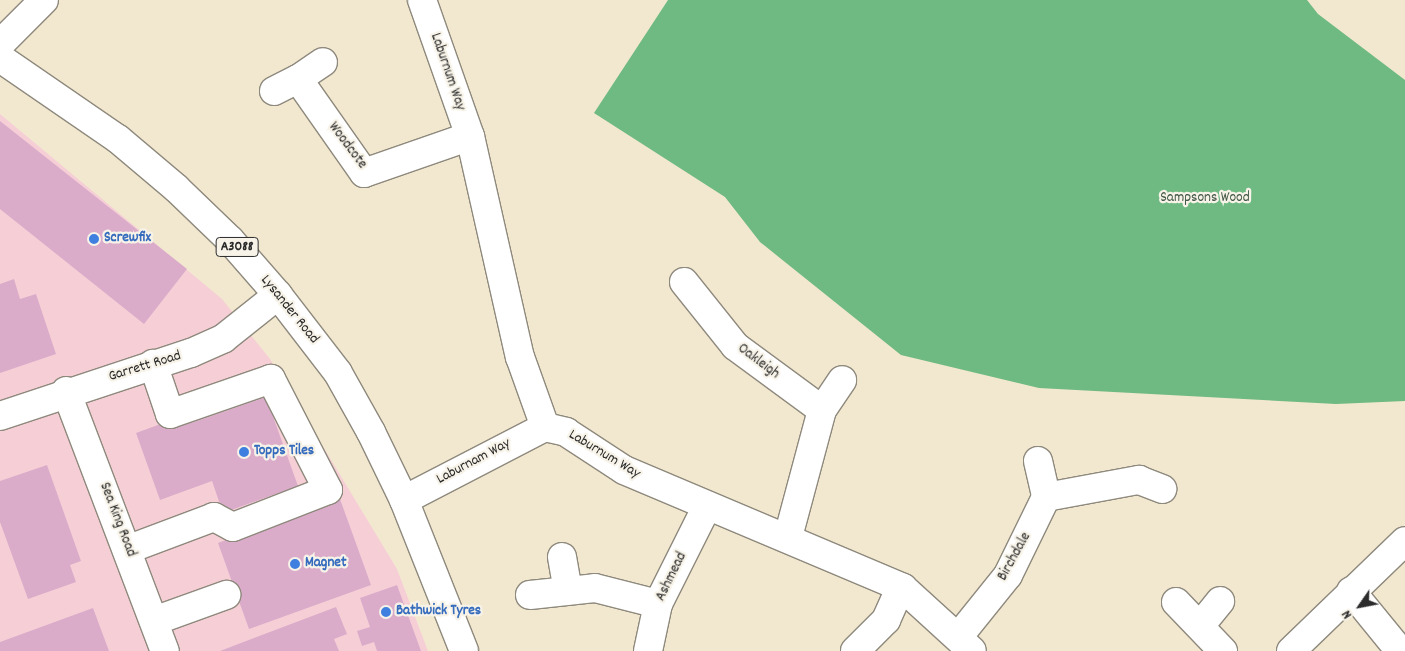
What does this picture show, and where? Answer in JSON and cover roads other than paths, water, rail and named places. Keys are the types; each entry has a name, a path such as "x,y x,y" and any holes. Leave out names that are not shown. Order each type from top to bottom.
{"street":[{"path":"0,44 44,0"},
{"name":"Laburnum Way","path":"422,0 470,136 520,357 545,427 566,432 624,470 707,506 788,537 901,587 965,643"},
{"name":"Lysander Road","path":"0,58 118,139 176,188 230,240 278,296 338,373 404,500 464,651"},
{"path":"274,91 298,79 323,62"},
{"name":"Woodcote","path":"298,79 364,173 470,136"},
{"name":"Oakleigh","path":"684,282 734,346 822,410"},
{"name":"Garrett Road","path":"0,416 66,391 153,364 224,338 278,296"},
{"path":"129,549 214,517 233,527 328,490 271,379 170,414 153,364"},
{"path":"788,537 822,410 842,380"},
{"name":"Sea King Road","path":"66,391 129,549 165,651"},
{"name":"Laburnam Way","path":"404,500 545,427"},
{"path":"1038,461 1046,497 1139,480 1162,489"},
{"name":"Birchdale","path":"965,643 1008,575 1046,497"},
{"name":"Ashmead","path":"648,651 658,604 707,506"},
{"path":"1291,651 1351,591 1405,541"},
{"path":"562,557 568,590"},
{"path":"855,651 886,620 901,587"},
{"path":"530,595 595,588 658,604"},
{"path":"1351,591 1400,651"},
{"path":"154,621 226,595"},
{"path":"1200,626 1220,601"},
{"path":"1176,602 1223,651"}],"place":[{"name":"Screwfix","path":"94,239"},
{"name":"Topps Tiles","path":"244,452"},
{"name":"Magnet","path":"295,564"},
{"name":"Bathwick Tyres","path":"386,612"}],"park label":[{"name":"Sampsons Wood","path":"1205,199"}]}
